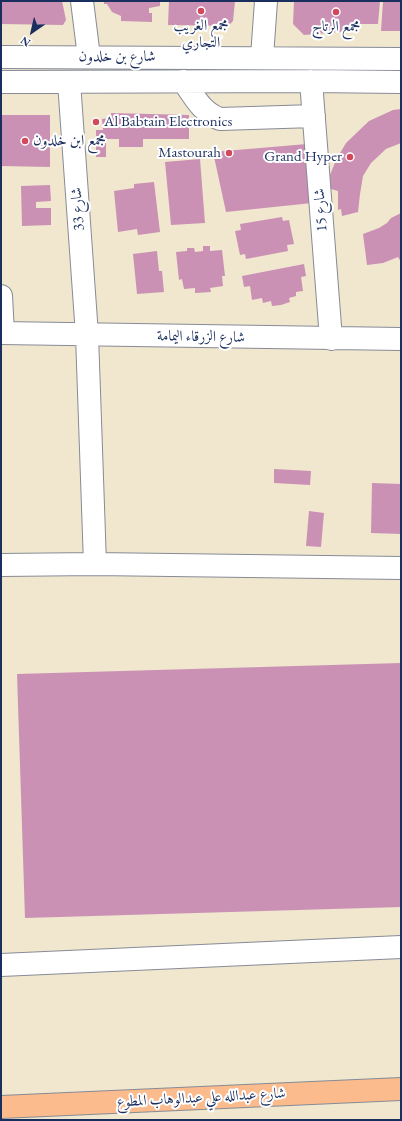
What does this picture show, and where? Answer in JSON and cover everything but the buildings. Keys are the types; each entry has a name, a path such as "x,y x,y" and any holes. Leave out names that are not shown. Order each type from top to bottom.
{"main road":[{"name":"شارع عبدالله علي عبدالوهاب المطوع","path":"1,1107 401,1089"}],"street":[{"path":"82,1 89,57"},
{"path":"262,58 266,1"},
{"name":"شارع بن خلدون","path":"1,57 401,59"},
{"path":"183,81 202,109 210,115 220,119 314,116"},
{"name":"شارع 15","path":"311,81 331,339"},
{"name":"شارع بن خلدون","path":"1,82 401,82"},
{"name":"شارع 33","path":"69,82 87,335 96,564"},
{"path":"1,296 2,333"},
{"name":"شارع الزرقاء اليمامة","path":"2,333 401,339"},
{"path":"1,565 96,564 401,568"},
{"path":"1,965 401,948"}],"place":[{"name":"مجمع الغريب التجاري","path":"201,11"},
{"name":"مجمع الرتاج","path":"336,12"},
{"name":"Al Babtain Electronics","path":"96,122"},
{"name":"مجمع ابن خلدون","path":"25,141"},
{"name":"Mastourah","path":"229,153"},
{"name":"Grand Hyper","path":"350,157"}]}
